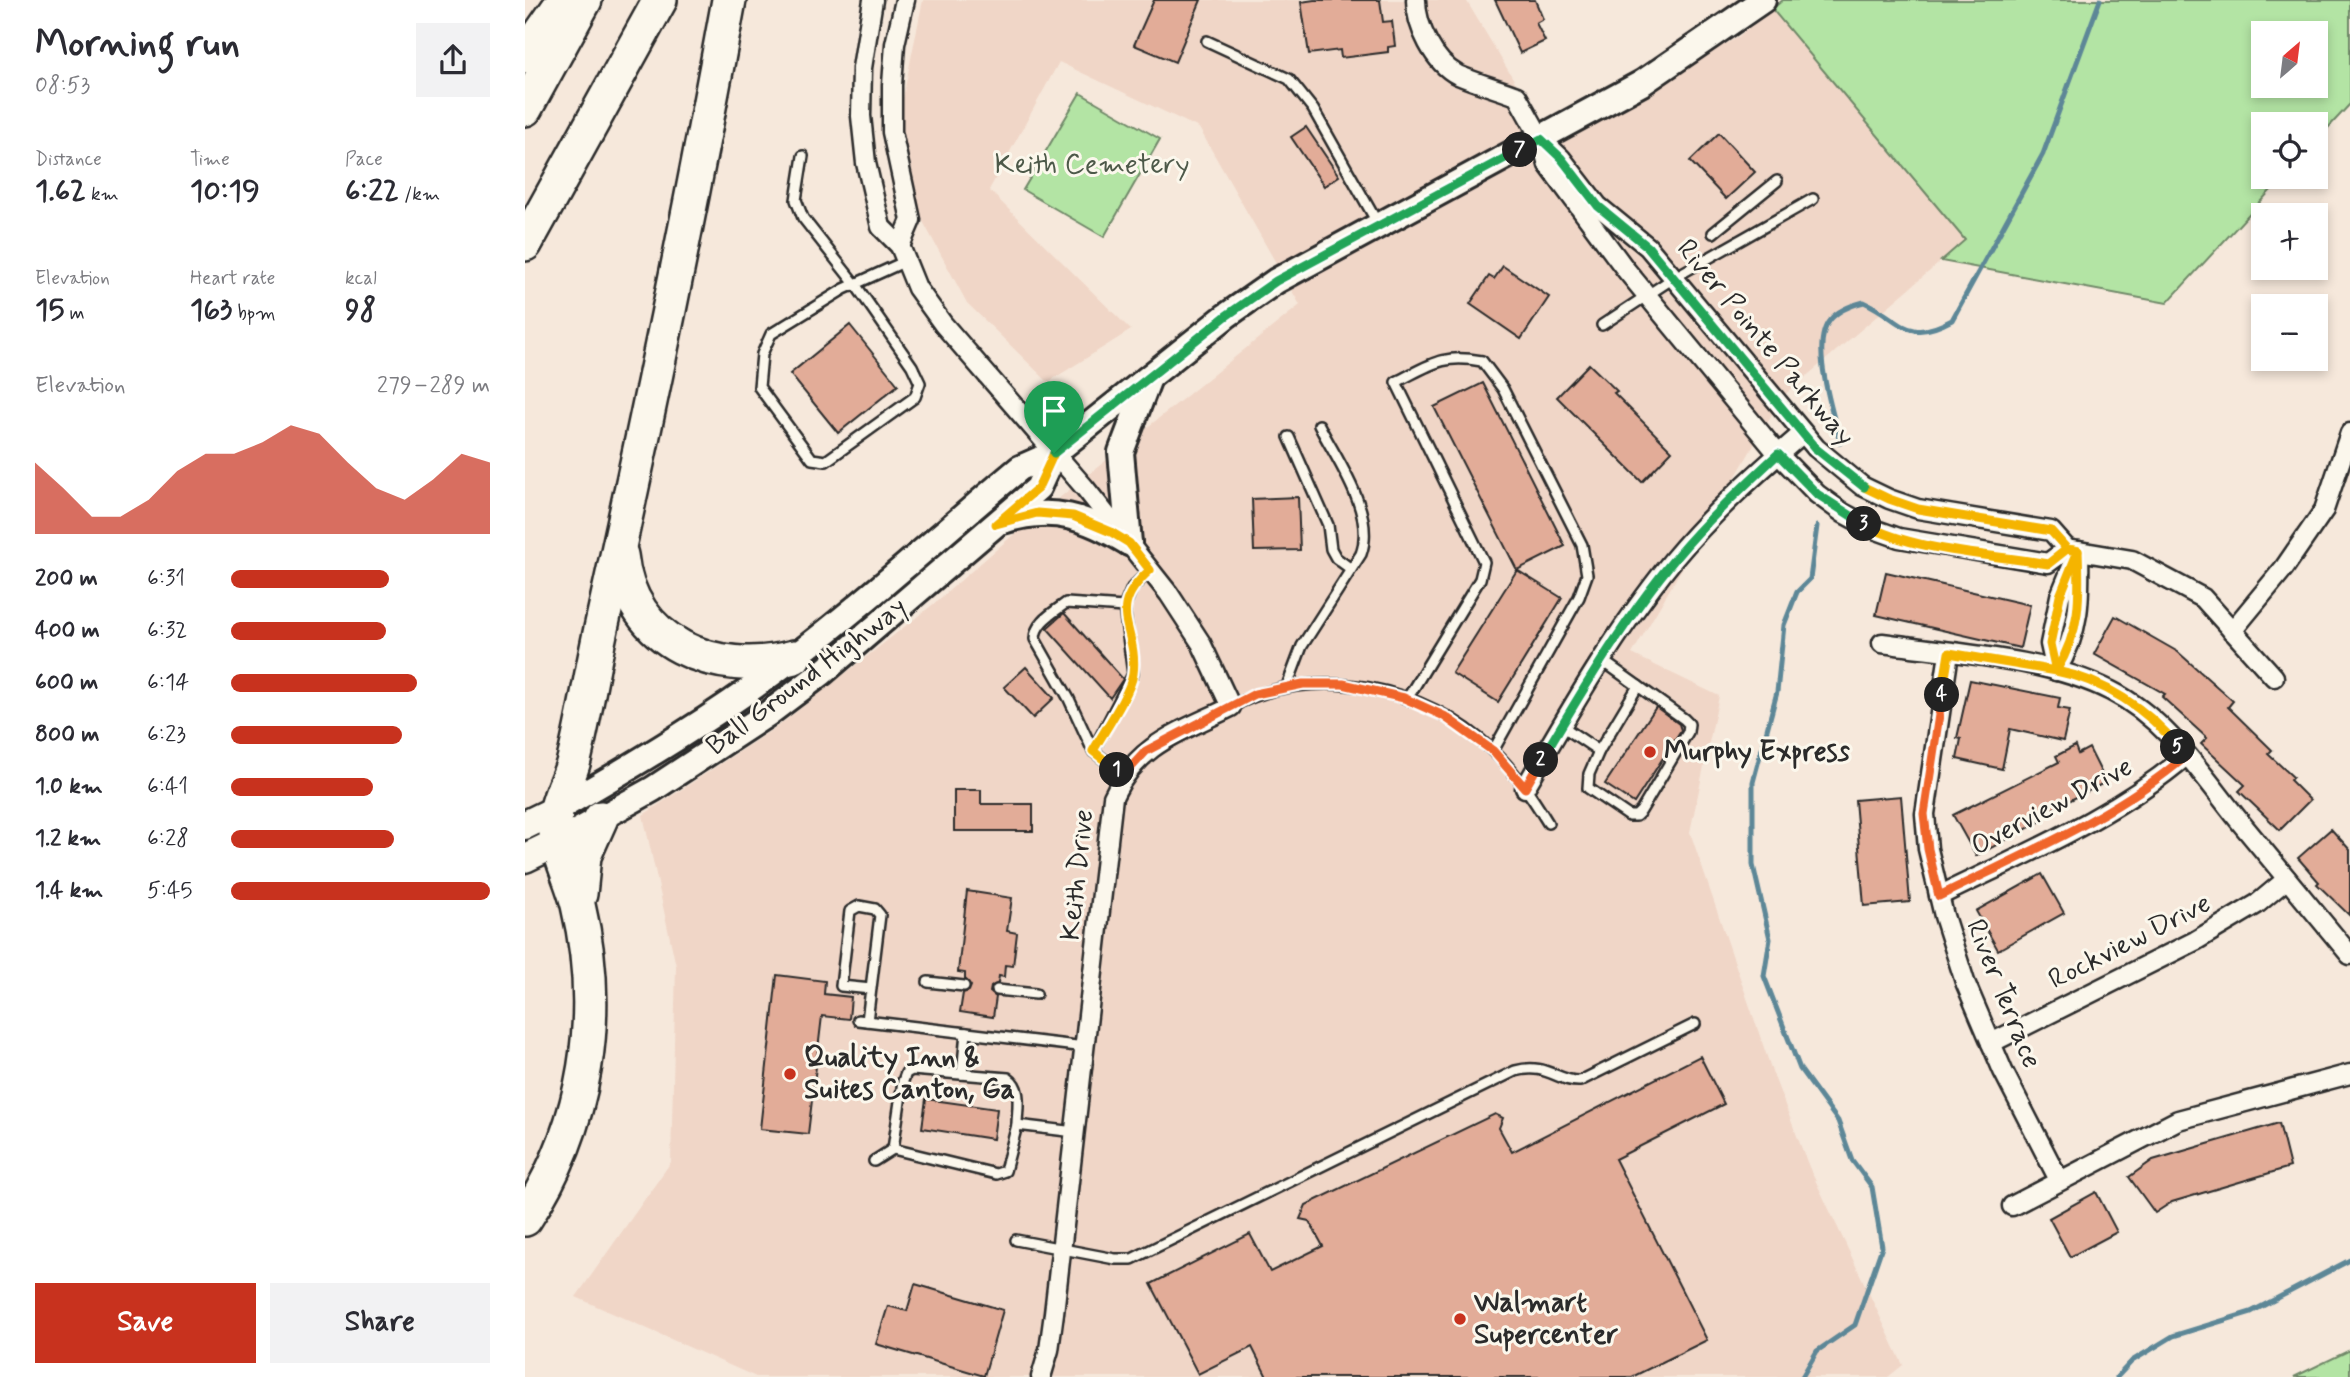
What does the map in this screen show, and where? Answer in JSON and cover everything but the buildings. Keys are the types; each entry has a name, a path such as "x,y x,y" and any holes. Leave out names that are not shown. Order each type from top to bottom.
{"highway":[{"path":"525,56 564,0"},
{"path":"525,108 585,0"},
{"path":"525,244 660,0"},
{"path":"525,1219 566,1141 583,1082 590,1000 579,907 557,826 575,757 621,545 729,0"},
{"path":"621,545 623,574 630,593 659,632 682,649 712,659 744,664 770,663 794,657"},
{"path":"579,907 584,856 601,818"}],"main road":[{"name":"Ball Ground Highway","path":"525,858 557,826 794,657 1020,468 1054,453 1226,316 1276,281 1541,139 1663,70 1763,0"},
{"path":"1129,543 1121,452 1149,377"},
{"name":"Ball Ground Highway","path":"557,826 601,818 697,761 822,673 1038,488 1054,453"},
{"path":"996,524 1021,515 1054,513 1092,523 1129,543"},
{"path":"525,825 557,826"}],"street":[{"path":"873,0 862,68 863,139 881,227 903,253 917,288 937,318 1054,453 1169,594 1201,643 1231,707"},
{"path":"903,253 911,220 892,132 891,85 895,44 905,0"},
{"path":"1416,0 1416,10 1426,43 1455,74 1513,89 1541,139 1548,165 1647,295 1778,454 1817,494 1843,513 1871,528 1899,538 2048,564 2073,550 2080,598 2070,648 2056,671"},
{"name":"River Pointe Parkway","path":"1541,139 1561,158 1598,206 1648,247 1675,277 1803,433 1836,467 1862,486 1918,509 2051,531 2073,550 2132,560 2203,598 2274,677"},
{"path":"1525,788 1603,661 1679,553 1778,454 1803,433"},
{"path":"2232,631 2284,568 2324,510 2350,433"},
{"path":"1882,643 2056,671 2109,689 2129,701 2161,727 2350,955"},
{"name":"River Terrace","path":"1949,653 1924,814 1928,849 1965,982 1991,1043 2059,1180"},
{"name":"Keith Drive","path":"1041,1377 1049,1350 1062,1248 1113,797 1124,775 1146,751 1231,707"},
{"name":"Overview Drive","path":"1939,896 2112,810 2152,785 2186,756"},
{"name":"Rockview Drive","path":"1991,1043 2195,941 2257,904 2287,879"},
{"path":"2012,1206 2178,1120 2350,1074"}],"lane":[{"path":"1207,41 1289,79 1313,109 1379,225"},
{"path":"803,156 796,200 803,218 855,284 912,366 920,383 915,397 826,461 811,459 759,387 762,354 771,334 855,284 903,253"},
{"path":"1713,233 1777,181"},
{"path":"1602,325 1675,277 1813,199"},
{"path":"1407,699 1480,579 1484,562 1397,382 1442,359 1458,357 1482,361 1503,388 1582,545 1587,575 1579,597 1493,751"},
{"path":"1287,686 1302,646 1364,545 1364,519 1319,425"},
{"path":"1289,437 1328,525 1331,549 1336,558 1351,569"},
{"path":"1093,751 1133,674 1124,607 1132,588 1150,570"},
{"path":"1124,607 1066,603 1038,625 1035,631 1035,639 1069,699 1093,751 1124,775"},
{"path":"1603,661 1638,686 1689,724 1688,732 1641,811 1636,816 1629,816 1588,788 1589,775 1599,751 1638,686"},
{"path":"1231,707 1255,694 1287,686 1343,684 1407,699 1462,727 1493,751 1525,788 1548,823"},
{"path":"1562,726 1599,751"},
{"path":"871,989 841,986 850,911 859,906 875,909 880,915 871,989 863,1021 1085,1047"},
{"path":"928,982 964,986"},
{"path":"997,990 1036,994"},
{"path":"1016,1240 1115,1259 1132,1259 1515,1071 1547,1070 1573,1081 1580,1081 1695,1024"},
{"path":"962,1074 966,1033"},
{"path":"874,1161 893,1149 996,1174 1005,1171 1009,1164 1017,1125 1018,1091 1015,1083 1008,1078 912,1070 906,1073 893,1149"},
{"path":"1017,1125 1076,1132"}],"shaded area":[{"path":"923,0 1466,0 1548,137 1737,38 1772,9 1965,241 1782,397 1632,654 1719,696 1690,832 1773,1074 1809,1167 1903,1365 1888,1377 756,1377 576,1297 671,1162 676,966 643,815 781,724 936,602 1013,535 1300,305 1199,128 1059,62 989,190 1131,330 1048,382 967,303 919,214 899,117"}],"green space":[{"path":"1783,0 2350,0 2350,104 2328,128 2328,112 2251,112 2251,189 2272,189 2259,203 2251,203 2251,212 2167,303 1941,261 1965,240 1772,9"},
{"name":"Keith Cemetery","path":"1080,93 1160,139 1104,237 1023,190"},
{"path":"2350,1350 2350,1377 2294,1377"}],"waterway":[{"path":"1840,443 1822,362 1824,331 1830,320 1846,308 1864,302 1914,330 1937,327 1952,320 2043,154 2100,0"},
{"path":"1802,1377 1817,1351 1855,1325 1882,1247 1872,1187 1852,1160 1838,1121 1800,1069 1764,976 1770,939 1753,865 1753,782 1777,692 1784,625 1797,592 1810,579 1817,526"},
{"path":"2117,1377 2132,1361 2173,1336 2251,1312 2350,1260"}],"place":[{"name":"Murphy Express","path":"1650,752"},
{"name":"Quality Inn & Suites Canton, Ga","path":"790,1074"},
{"name":"Walmart Supercenter","path":"1460,1319"}],"route":[{"path":"1054,453 1038,488 996,524 1021,515 1037,513 1073,516 1129,543 1150,570 1132,588 1124,607 1133,667 1131,683 1093,751 1124,775 1146,751 1255,694 1303,684 1343,684 1404,698 1444,716 1493,751 1525,788 1576,703 1664,572 1688,544 1778,454 1817,494 1843,513 1871,528 1899,538 2048,564 2067,549 2078,551 2060,596 2050,644 2056,671 1949,653 1924,814 1928,849 1939,896 2112,810 2152,785 2186,756 2161,727 2129,701 2109,689 2056,671 2070,648 2080,598 2078,551 2067,549 2051,531 1918,509 1889,499 1862,486 1836,467 1815,448 1675,277 1648,247 1598,206 1561,158 1541,139 1276,281 1226,316 1054,453"}]}
